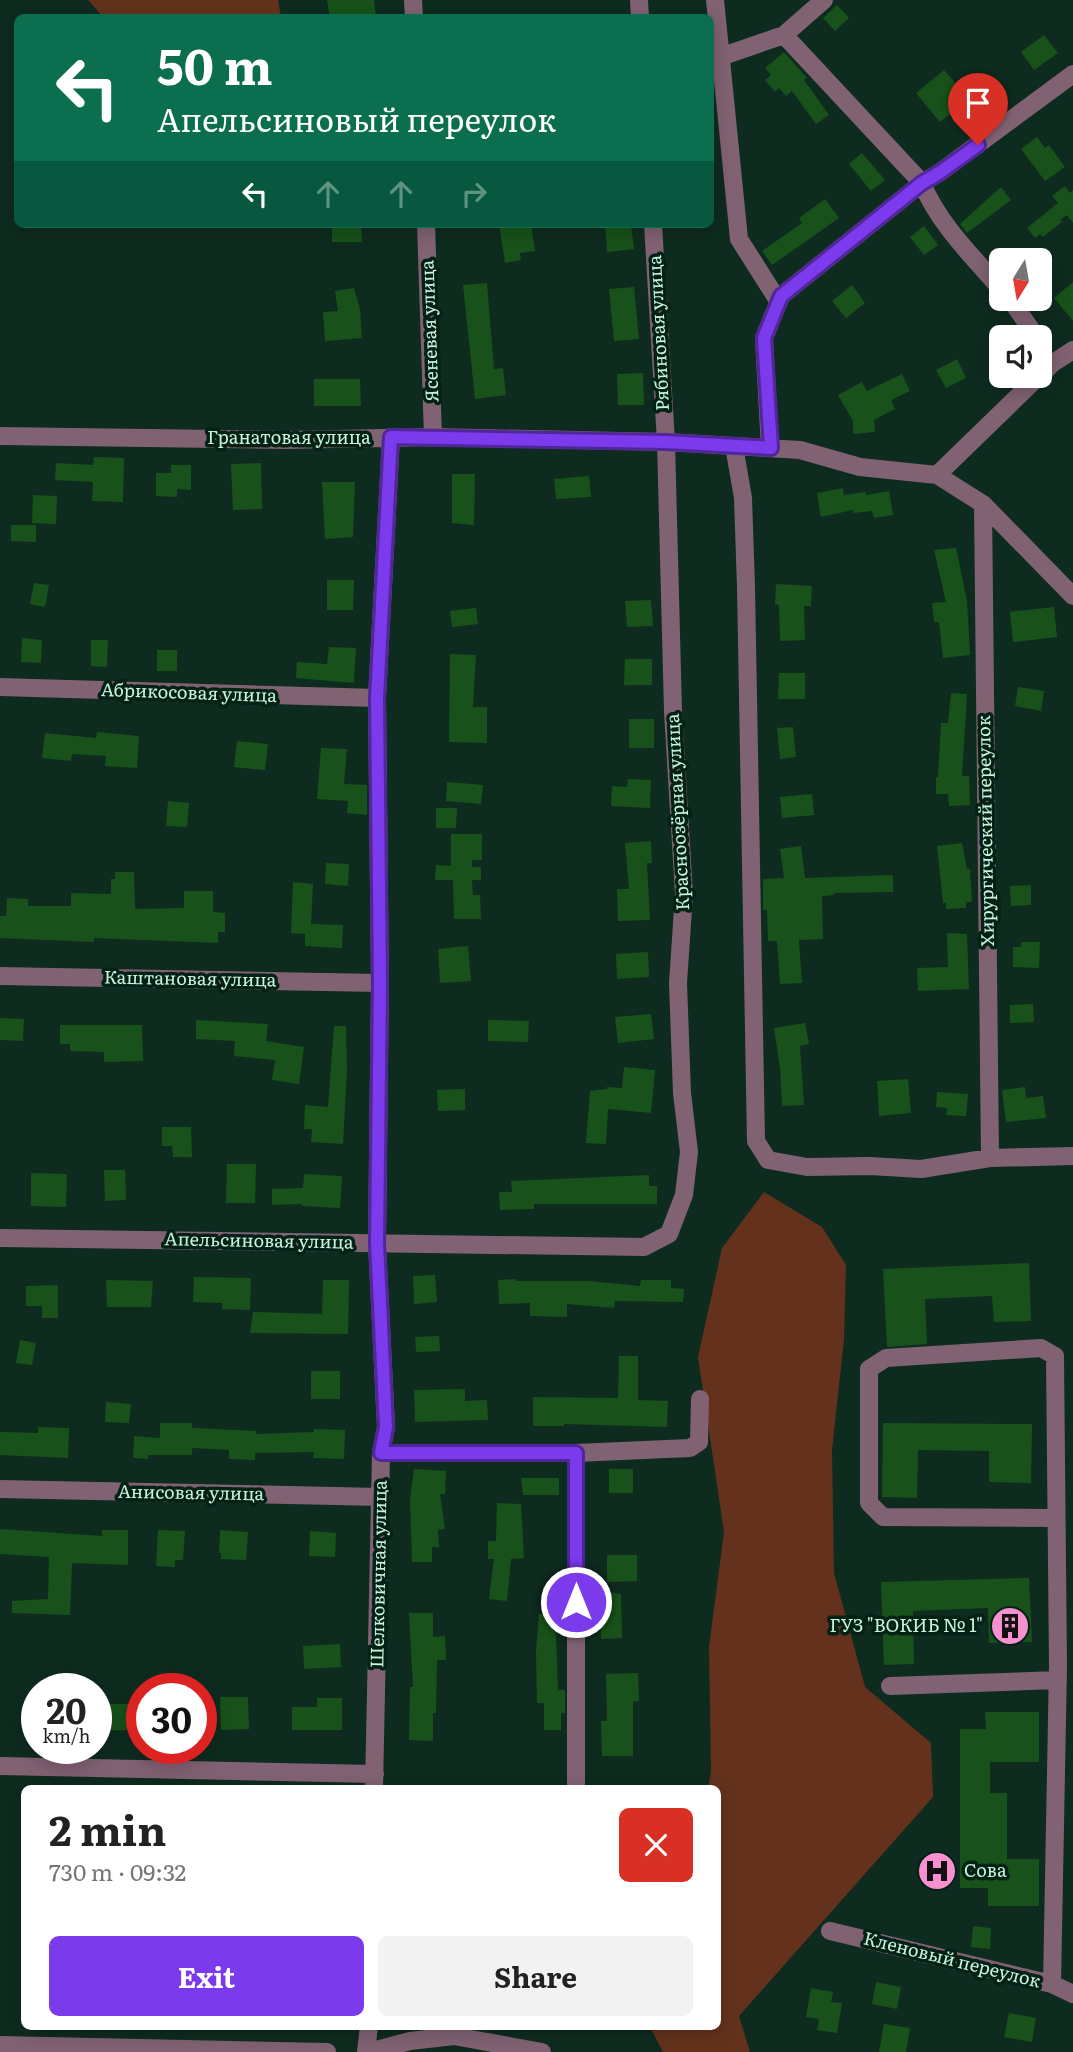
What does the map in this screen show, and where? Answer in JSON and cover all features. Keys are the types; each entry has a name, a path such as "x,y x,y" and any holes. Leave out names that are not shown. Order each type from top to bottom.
{"street":[{"path":"715,0 723,56 739,240 779,302"},
{"path":"723,56 785,36 824,0"},
{"path":"785,36 922,183 929,201 989,275"},
{"path":"771,448 764,338 781,296 922,183 1073,74"},
{"name":"Ясеневая улица","path":"426,228 433,438"},
{"name":"Рябиновая улица","path":"653,228 666,442"},
{"path":"1053,363 1073,350"},
{"path":"937,475 1027,388"},
{"name":"Гранатовая улица","path":"0,436 286,440 391,437 666,442 800,450 860,467 937,475 983,503 1073,596"},
{"name":"Шелковичная улица","path":"374,1781 381,1453 386,1427 377,1243 380,983 377,698 391,437"},
{"name":"Красноозёрная улица","path":"645,1247 669,1234 684,1195 689,1152 682,1093 679,997 684,894 674,724 666,442"},
{"path":"734,446 743,498 756,1141 768,1160 807,1167 870,1166 921,1169 990,1158 1073,1156"},
{"name":"Хирургический переулок","path":"983,503 990,1158"},
{"name":"Абрикосовая улица","path":"0,687 377,698"},
{"name":"Каштановая улица","path":"0,976 380,983"},
{"name":"Апельсиновая улица","path":"0,1238 645,1247"},
{"path":"1052,1984 1063,1671 1056,1518 1055,1356 1041,1348 886,1358 869,1369 869,1503 883,1517 1056,1518"},
{"path":"381,1453 576,1453 690,1448 699,1442 699,1399"},
{"path":"576,1453 576,1785"},
{"name":"Анисовая улица","path":"0,1489 381,1497"},
{"path":"890,1686 1063,1671"},
{"path":"0,1766 374,1781"},
{"name":"Кленовый переулок","path":"831,1931 1052,1984 1073,1994"},
{"path":"369,2030 367,2052 410,2041 454,2036 542,2052"},
{"path":"0,2045 327,2052"}],"shaded area":[{"path":"88,0 278,0 280,14 100,14"},
{"path":"764,1192 822,1227 846,1265 844,1339 832,1450 834,1573 865,1687 931,1743 933,1797 739,2016 750,2052 663,2052 652,2030 721,2030 721,1785 709,1785 711,1772 709,1647 724,1532 698,1357 722,1248"}],"building":[{"path":"327,0 374,0 376,14 329,14"},
{"path":"837,5 849,18 835,31 823,18"},
{"path":"1044,35 1058,53 1034,70 1021,52"},
{"path":"784,52 807,78 804,80 829,115 816,124 792,91 786,96 779,88 775,92 765,80 771,75 765,68"},
{"path":"944,70 957,85 971,74 982,88 940,122 916,93"},
{"path":"1037,137 1045,148 1049,145 1065,167 1045,181 1021,149"},
{"path":"862,153 885,180 871,191 849,164"},
{"path":"1065,186 1070,193 1073,190 1073,223 1067,215 1043,237 1040,234 1035,238 1027,228 1058,203 1052,196"},
{"path":"1001,187 1011,200 967,233 960,224"},
{"path":"825,199 839,218 772,265 762,251 802,223 799,218"},
{"path":"924,226 938,245 924,255 910,237"},
{"path":"332,228 361,228 362,242 332,242"},
{"path":"500,228 532,228 535,251 520,253 521,260 505,263"},
{"path":"605,228 631,228 634,249 607,252"},
{"path":"1073,282 1073,321 1054,298"},
{"path":"487,283 494,369 503,368 506,395 475,399 463,285"},
{"path":"852,285 865,303 846,318 832,301"},
{"path":"634,287 639,339 614,341 609,289"},
{"path":"354,288 360,309 362,338 325,341 323,312 338,311 335,291"},
{"path":"957,359 966,378 946,388 936,370"},
{"path":"643,373 644,405 618,405 617,374"},
{"path":"902,374 910,391 891,400 895,409 874,420 875,432 853,434 853,421 838,395 862,382 867,391"},
{"path":"314,379 360,379 361,406 314,406"},
{"path":"94,457 124,458 123,502 92,501 93,482 55,480 56,463 93,465"},
{"path":"261,463 262,509 233,510 231,464"},
{"path":"171,465 191,465 191,490 177,489 177,497 156,496 156,473 171,473"},
{"path":"452,474 475,474 474,525 452,523"},
{"path":"589,476 591,497 556,499 554,479"},
{"path":"322,482 355,482 353,537 325,539"},
{"path":"843,488 844,495 889,491 893,515 874,518 872,511 853,513 853,510 821,517 817,493"},
{"path":"33,495 57,496 56,524 32,523"},
{"path":"11,525 36,525 36,542 11,541"},
{"path":"956,548 967,601 970,655 943,658 939,622 934,622 932,603 946,602 934,550"},
{"path":"327,580 354,580 353,610 327,610"},
{"path":"34,583 49,585 45,607 30,604"},
{"path":"776,584 812,586 811,606 804,606 805,640 780,641 779,605 775,604"},
{"path":"651,600 653,626 627,627 625,601"},
{"path":"1054,607 1057,637 1013,642 1010,612"},
{"path":"476,608 478,624 452,627 450,611"},
{"path":"22,638 42,640 41,663 21,662"},
{"path":"91,640 108,640 107,667 91,666"},
{"path":"329,647 356,648 354,683 296,678 297,662 327,664"},
{"path":"157,650 177,650 177,671 157,671"},
{"path":"450,654 476,655 473,707 487,707 487,743 449,742"},
{"path":"625,659 652,659 652,685 624,685"},
{"path":"779,673 805,673 805,699 778,699"},
{"path":"1018,687 1044,691 1041,711 1015,706"},
{"path":"951,693 967,694 962,776 969,776 970,805 949,806 948,794 936,794 941,723 948,723"},
{"path":"629,719 654,719 654,748 629,748"},
{"path":"793,727 796,757 780,759 777,728"},
{"path":"97,732 139,736 137,768 105,766 106,756 72,754 71,761 42,758 45,733 96,738"},
{"path":"237,741 268,744 265,770 234,767"},
{"path":"321,748 347,749 344,784 367,785 367,815 347,813 348,801 317,799"},
{"path":"628,779 651,780 650,808 611,806 612,786 627,787"},
{"path":"447,782 483,785 481,804 446,801"},
{"path":"812,794 814,815 782,818 780,797"},
{"path":"168,801 189,803 187,827 166,826"},
{"path":"436,808 457,808 456,828 436,828"},
{"path":"451,834 482,834 482,860 472,860 472,867 481,867 481,880 472,880 473,895 480,895 481,919 454,919 453,880 435,880 436,865 451,866"},
{"path":"651,841 652,863 647,863 650,920 618,921 617,889 629,889 625,843"},
{"path":"962,843 967,869 970,869 972,902 966,902 966,908 946,909 946,903 943,903 937,846"},
{"path":"801,846 805,878 893,875 893,892 834,893 822,896 823,939 799,940 802,983 780,984 777,941 768,941 767,910 763,910 763,879 784,878 780,849"},
{"path":"326,863 349,864 348,886 325,884"},
{"path":"115,872 134,872 135,909 184,908 184,891 213,891 213,912 225,913 225,932 218,932 218,943 94,938 94,942 0,938 0,916 6,916 7,898 28,899 28,906 71,906 71,893 111,894 111,879 115,879"},
{"path":"293,882 313,884 311,924 343,925 342,948 305,946 305,934 291,933"},
{"path":"1031,885 1031,905 1011,906 1010,886"},
{"path":"947,933 967,934 969,989 918,991 917,968 948,967"},
{"path":"1021,942 1040,942 1039,968 1013,967 1013,947 1021,947"},
{"path":"468,946 471,981 440,983 438,949"},
{"path":"648,952 649,977 617,979 616,954"},
{"path":"1033,1004 1034,1022 1010,1023 1010,1005"},
{"path":"651,1014 654,1039 618,1043 615,1017"},
{"path":"0,1018 24,1019 23,1041 0,1040"},
{"path":"196,1020 268,1024 266,1041 304,1047 299,1084 272,1080 275,1060 234,1056 235,1041 196,1039"},
{"path":"488,1020 529,1021 528,1042 488,1041"},
{"path":"805,1023 809,1044 800,1046 804,1105 782,1106 774,1028"},
{"path":"60,1025 142,1025 143,1061 104,1062 104,1052 70,1051 70,1044 60,1044"},
{"path":"334,1026 346,1026 343,1144 311,1142 312,1129 304,1129 305,1105 328,1107"},
{"path":"624,1067 655,1070 651,1113 608,1109 606,1144 586,1143 590,1091 607,1087 622,1088"},
{"path":"908,1079 911,1113 879,1116 877,1081"},
{"path":"1025,1087 1026,1098 1043,1096 1046,1118 1006,1122 1002,1090"},
{"path":"465,1089 465,1110 438,1111 437,1090"},
{"path":"937,1092 968,1094 966,1116 946,1115 947,1108 936,1107"},
{"path":"162,1127 191,1127 192,1157 173,1157 172,1146 162,1146"},
{"path":"227,1164 256,1164 255,1203 226,1203"},
{"path":"104,1170 125,1170 126,1200 105,1201"},
{"path":"31,1173 67,1174 66,1207 31,1206"},
{"path":"304,1174 342,1176 340,1208 302,1204 272,1205 272,1189 303,1188"},
{"path":"649,1175 649,1186 657,1186 657,1204 534,1204 534,1209 500,1210 499,1192 512,1192 511,1181"},
{"path":"1029,1263 1031,1321 994,1322 992,1296 925,1299 927,1344 887,1347 883,1269"},
{"path":"435,1275 437,1302 414,1304 413,1276"},
{"path":"194,1277 251,1278 250,1310 222,1309 222,1303 193,1302"},
{"path":"106,1280 153,1281 151,1307 107,1307"},
{"path":"323,1280 349,1280 348,1334 250,1333 253,1312 322,1314"},
{"path":"498,1280 640,1286 641,1280 671,1280 671,1288 684,1289 683,1302 615,1301 614,1308 567,1304 567,1317 530,1316 530,1303 499,1304"},
{"path":"58,1285 58,1318 42,1318 42,1306 26,1306 26,1286"},
{"path":"439,1336 440,1351 416,1352 415,1337"},
{"path":"20,1340 36,1343 32,1365 16,1363"},
{"path":"619,1356 638,1356 638,1400 668,1401 667,1427 564,1424 533,1426 533,1397 618,1398"},
{"path":"311,1371 340,1371 340,1399 311,1399"},
{"path":"465,1389 465,1401 487,1400 488,1420 415,1422 414,1390"},
{"path":"106,1402 131,1404 129,1423 105,1422"},
{"path":"160,1423 192,1423 192,1428 256,1431 256,1434 314,1432 314,1429 345,1430 344,1459 313,1458 314,1452 255,1453 255,1460 229,1459 229,1450 192,1448 192,1455 148,1455 148,1459 133,1458 134,1436 160,1438"},
{"path":"883,1423 1032,1424 1031,1483 989,1482 989,1451 918,1450 917,1498 882,1497"},
{"path":"38,1427 69,1428 68,1458 0,1455 0,1432 38,1433"},
{"path":"414,1469 446,1471 445,1494 440,1494 445,1529 438,1530 439,1547 432,1547 432,1562 412,1562 410,1499"},
{"path":"609,1469 633,1469 633,1493 609,1493"},
{"path":"521,1478 559,1478 559,1495 523,1495"},
{"path":"497,1503 521,1504 524,1558 511,1559 507,1601 489,1599 494,1559 488,1559 488,1541 496,1541"},
{"path":"0,1529 102,1536 102,1530 128,1530 128,1565 72,1563 70,1615 12,1613 12,1601 48,1599 49,1557 0,1554"},
{"path":"158,1530 185,1531 183,1560 175,1560 175,1567 156,1566"},
{"path":"220,1530 248,1532 246,1560 221,1559"},
{"path":"310,1531 336,1533 335,1557 309,1556"},
{"path":"607,1555 637,1555 637,1581 607,1582"},
{"name":"ГУЗ \"ВОКИБ № 1\"","path":"1029,1578 1032,1642 989,1643 988,1608 913,1611 914,1664 884,1665 881,1582"},
{"path":"543,1586 562,1586 560,1633 556,1632 558,1690 565,1690 565,1713 561,1713 561,1730 544,1730 544,1703 537,1703 536,1652 539,1614 544,1614"},
{"path":"600,1590 621,1594 622,1638 601,1639"},
{"path":"409,1613 433,1613 433,1637 445,1636 446,1660 437,1660 433,1741 409,1740 410,1687 413,1687"},
{"path":"340,1644 341,1667 304,1669 303,1646"},
{"path":"638,1673 639,1701 633,1702 633,1756 602,1756 601,1721 607,1721 606,1674"},
{"path":"220,1697 248,1697 249,1729 221,1730"},
{"path":"317,1698 342,1698 342,1730 292,1730 292,1707 317,1707"},
{"path":"112,1704 126,1704 126,1730 112,1731"},
{"path":"985,1712 1039,1712 1039,1762 990,1762 990,1793 1007,1793 1007,1859 1039,1859 1039,1906 988,1906 988,1888 960,1888 960,1729 986,1729"},
{"path":"973,1926 991,1928 990,1949 971,1947"},
{"path":"876,1982 901,1987 897,2009 872,2004"},
{"path":"811,1988 833,1992 831,2002 842,2003 837,2033 817,2030 819,2019 806,2017"},
{"path":"1009,2013 1036,2018 1032,2042 1004,2037"},
{"path":"884,2024 910,2028 906,2052 879,2052"}],"place":[{"name":"ГУЗ \"ВОКИБ № 1\"","path":"1010,1626"},
{"name":"Сова","path":"937,1871"}],"route":[{"path":"576,1602 576,1453 381,1453 386,1427 377,1243 380,983 377,698 391,437 666,442 771,448 764,338 781,296 922,183 978,145"}]}
